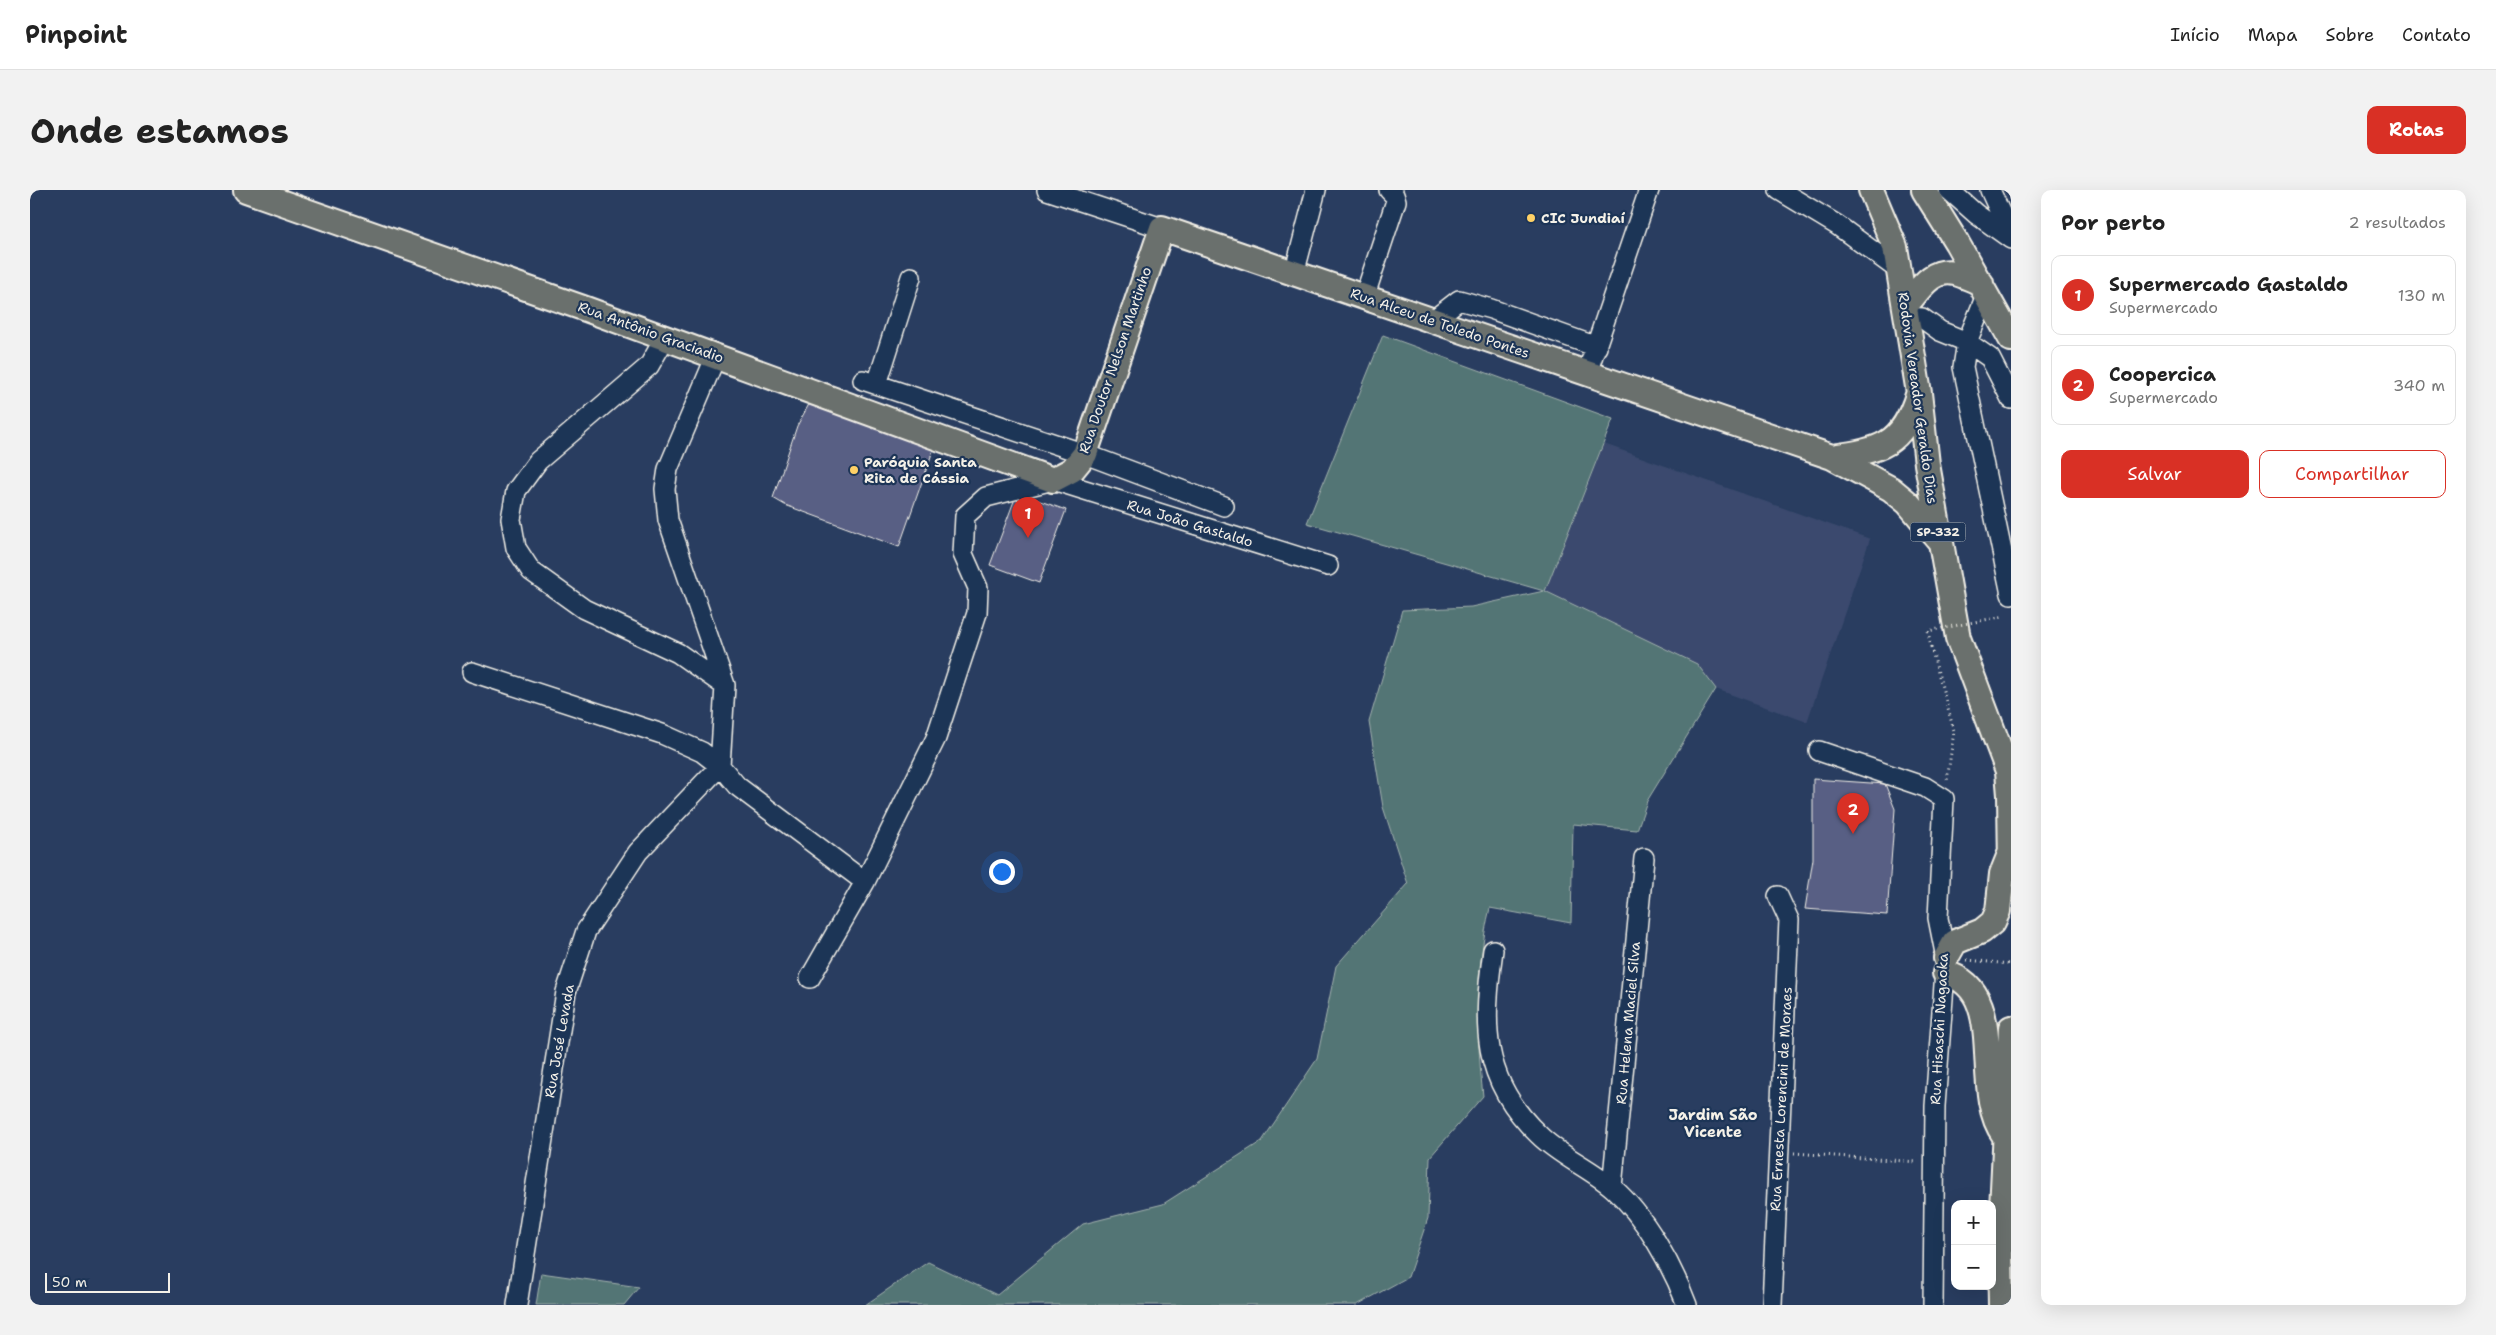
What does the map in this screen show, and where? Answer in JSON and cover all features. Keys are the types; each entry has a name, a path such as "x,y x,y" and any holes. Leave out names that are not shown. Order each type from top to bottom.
{"main road":[{"name":"Rua Antônio Graciadio","path":"246,190 716,356 1053,480"},
{"name":"Rodovia Vereador Geraldo Dias","path":"1871,190 1895,247 1900,271 1939,540 1958,638 2009,770 2011,870"},
{"path":"1924,190 1984,288 2011,339"},
{"name":"Rua Alceu de Toledo Pontes","path":"1162,228 1832,457 1891,489 1908,503 1939,540"},
{"name":"Rua Doutor Nelson Martinho","path":"1053,480 1072,470 1085,454 1162,228"},
{"path":"1907,311 1928,278 1936,274 1955,273 1984,288"},
{"name":"Rua Alceu de Toledo Pontes","path":"1832,457 1879,448 1894,438 1906,426 1919,393"},
{"path":"2006,1138 1996,1124 1990,1103 1987,1021 1980,1000 1971,986 1946,965 1955,942 1982,931 1993,922 1998,911 2002,874 2010,852"},
{"path":"2001,1305 2000,1249 2011,1028"}],"street":[{"name":"Rua Alceu de Toledo Pontes","path":"1047,190 1162,228"},
{"path":"1294,274 1316,190"},
{"path":"1364,298 1396,202 1394,194 1389,190"},
{"path":"1587,373 1598,347 1649,190"},
{"path":"1779,190 1837,225 1900,271"},
{"path":"1949,190 1976,214 2011,237"},
{"path":"1990,190 2011,237"},
{"path":"911,277 870,382 1085,454 1224,506"},
{"path":"1984,288 1967,342 1963,367 2011,594"},
{"path":"1432,321 1459,300 1491,309 1598,347"},
{"path":"1907,311 1922,318 1940,332 1967,342 1990,358 2011,399"},
{"path":"665,338 649,366 538,461 516,492 512,519 516,548 531,571 584,609 678,653 725,686"},
{"path":"716,356 668,469 665,489 668,520 725,686 720,766"},
{"path":"810,978 865,882 936,738 977,613 978,588 963,554 965,516 986,497 1053,480"},
{"name":"Rua João Gastaldo","path":"1053,480 1328,566"},
{"path":"472,672 662,734 702,752 720,766 737,786 865,882"},
{"path":"1819,751 1926,787 1944,799"},
{"name":"Rua José Levada","path":"517,1305 566,992 586,931 638,852 720,766"},
{"name":"Rua Hisaschi Nagaoka","path":"1933,1305 1935,1106 1946,965 1938,918 1944,799"},
{"name":"Rua Helena Maciel Silva","path":"1612,1187 1644,858"},
{"name":"Rua Ernesta Lorencini de Moraes","path":"1772,1305 1789,920 1778,896"},
{"path":"1493,950 1486,998 1488,1041 1496,1075 1508,1099 1539,1135 1612,1187 1638,1215 1676,1275 1687,1305"}],"path":[{"path":"1944,799 1954,731 1928,631 2005,616"},
{"path":"1946,965 2011,964"},
{"path":"1778,1152 1934,1164"}],"shaded area":[{"path":"1604,444 1870,539 1807,722 1716,689 1697,664 1545,591"}],"green space":[{"path":"1383,335 1613,419 1545,591 1697,664 1716,689 1647,801 1637,830 1573,824 1571,923 1490,908 1482,954 1478,1001 1479,1049 1483,1096 1430,1157 1428,1218 1408,1277 1357,1305 865,1305 928,1262 997,1295 1083,1224 1163,1204 1262,1141 1317,1059 1336,966 1408,884 1383,807 1369,722 1402,610 1471,607 1544,591 1307,523"},
{"path":"541,1273 639,1287 624,1305 536,1305"}],"building":[{"name":"Paróquia Santa Rita de Cássia","path":"813,397 936,442 899,547 785,505 773,498 797,426"},
{"path":"1017,493 1066,510 1039,583 990,565"},
{"path":"1813,779 1885,784 1895,809 1887,915 1805,909 1813,859"}],"place":[{"name":"CIC Jundiaí","path":"1531,218"},
{"name":"Paróquia Santa Rita de Cássia","path":"854,470"},
{"name":"Supermercado Gastaldo","path":"1028,538"},
{"name":"Coopercica","path":"1853,834"}],"district":[{"name":"Jardim São Vicente","path":"1713,1124"}]}
